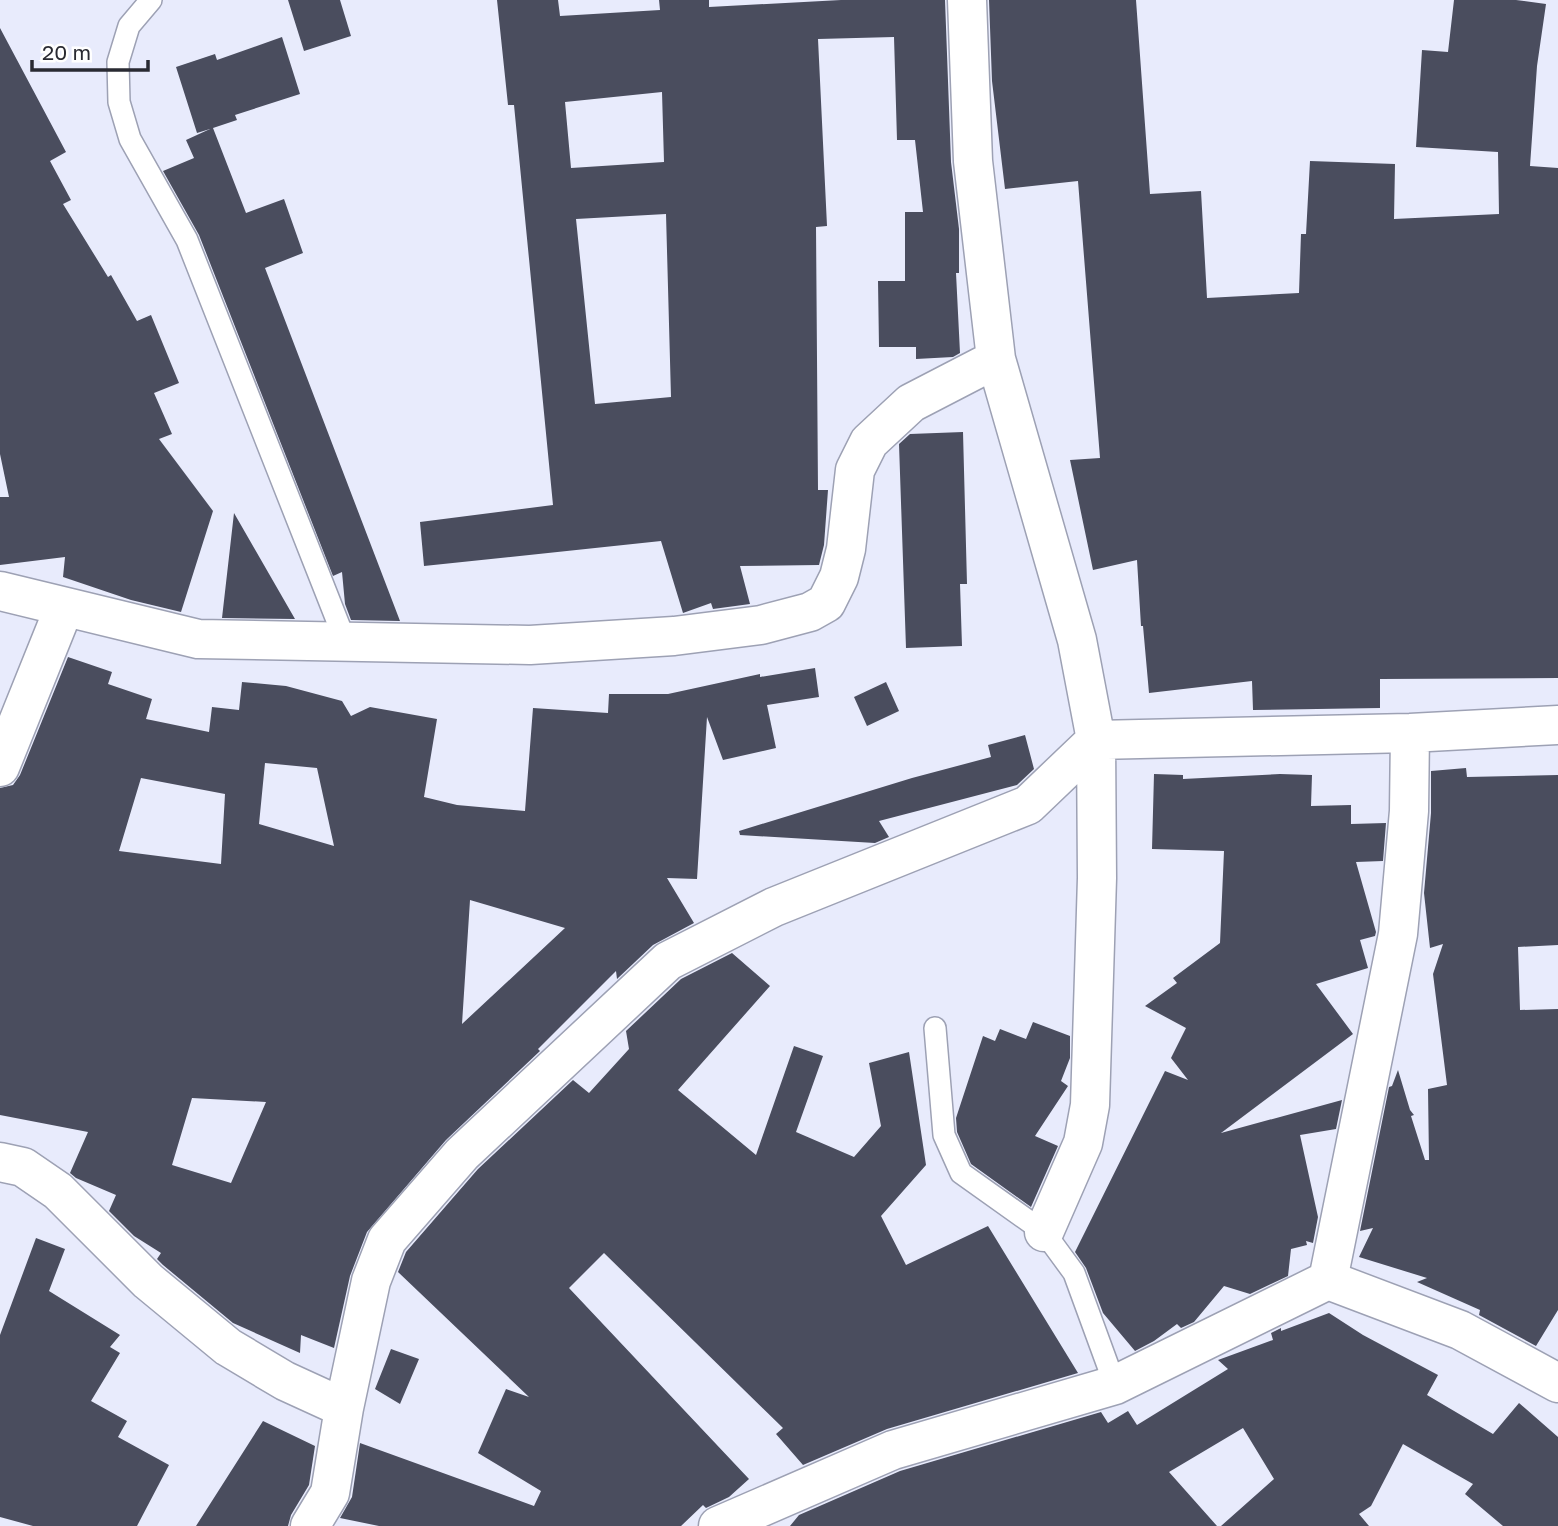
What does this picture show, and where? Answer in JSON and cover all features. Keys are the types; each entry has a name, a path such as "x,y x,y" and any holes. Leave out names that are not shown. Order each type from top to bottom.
{"street":[{"path":"967,0 973,161 996,359 1077,640 1096,740 1097,878 1090,1105 1083,1143 1044,1232"},
{"path":"0,591 198,639 530,645 674,636 761,625 810,612 826,603 839,577 846,549 855,470 869,442 911,403 996,359"},
{"path":"0,767 64,608"},
{"path":"310,1526 330,1493 370,1281 387,1240 462,1154 668,961 774,907 1028,805 1096,740 1410,733 1558,725"},
{"path":"1328,1280 1398,934 1409,811 1410,733"},
{"path":"0,1162 23,1167 58,1191 148,1281 228,1347 285,1381 344,1408"},
{"path":"718,1526 893,1450 1115,1385 1328,1280 1460,1330 1558,1383"}],"lane":[{"path":"151,0 130,26 118,62 122,115 130,139 187,240 346,643"},
{"path":"935,1028 944,1135 961,1173 1044,1232 1074,1273 1115,1385"}],"building":[{"path":"288,0 340,0 351,36 304,51"},
{"path":"497,0 558,0 560,16 660,10 659,0 709,0 709,7 841,0 945,0 951,162 959,229 959,273 956,273 960,353 953,357 916,359 916,347 879,347 878,281 905,281 905,212 923,212 915,140 897,140 894,37 818,39 827,226 816,227 818,490 828,490 824,545 819,565 740,566 750,604 713,609 711,603 683,613 661,541 424,566 420,522 553,505 514,105 508,105","holes":["662,92 664,162 571,168 565,102","666,214 671,397 595,404 576,219"]},
{"path":"989,0 1136,0 1150,194 1201,191 1207,298 1299,293 1301,234 1306,234 1310,161 1395,164 1394,219 1499,214 1498,152 1416,147 1422,50 1448,52 1454,0 1516,0 1546,4 1537,66 1530,166 1558,168 1558,678 1380,679 1380,708 1253,710 1252,681 1149,693 1137,560 1093,570 1070,460 1100,458 1078,181 1005,189 992,81"},
{"path":"0,28 66,152 50,161 71,200 63,204 108,277 111,275 137,321 151,315 179,383 154,393 172,434 159,439 213,511 181,612 131,600 63,577 65,557 0,565 0,497 9,497 0,454"},
{"path":"282,37 300,94 235,115 237,120 213,128 246,213 284,199 303,253 265,268 400,621 351,620 345,604 342,572 333,576 199,235 163,171 194,158 186,140 210,129 197,133 176,67 215,54 217,60"},
{"path":"963,432 967,584 960,584 962,646 906,648 899,444 910,434"},
{"path":"234,513 295,619 222,618"},
{"path":"68,657 112,672 108,684 152,699 146,719 209,732 212,707 239,710 242,682 286,686 342,701 351,716 370,707 437,719 424,797 457,805 525,811 533,708 608,713 609,694 668,694 760,674 760,677 815,668 819,697 767,705 776,748 723,760 707,717 697,879 667,878 694,923 653,945 617,979 616,971 538,1049 540,1051 446,1140 367,1232 350,1276 334,1348 301,1335 300,1353 233,1323 163,1265 157,1259 161,1253 134,1236 109,1211 116,1195 70,1173 88,1132 0,1115 0,788 13,785 20,775","holes":["265,763 317,768 334,846 259,824","141,778 225,794 221,864 119,851","470,900 565,928 462,1024","192,1098 266,1102 231,1183 172,1165"]},
{"path":"886,682 899,711 867,726 854,697"},
{"path":"1025,735 1034,769 1017,785 879,821 889,837 875,843 740,835 739,831 912,778 991,757 988,745"},
{"path":"1466,768 1467,777 1558,775 1558,945 1518,947 1520,1010 1558,1009 1558,1310 1536,1346 1479,1315 1480,1310 1417,1282 1427,1278 1359,1257 1373,1228 1360,1231 1389,1087 1392,1086 1398,1070 1414,1115 1411,1116 1425,1160 1429,1160 1428,1089 1447,1085 1433,974 1443,944 1430,948 1424,893 1431,813 1431,771"},
{"path":"1154,774 1183,775 1183,779 1312,775 1311,806 1351,805 1351,824 1386,823 1383,861 1356,862 1376,932 1375,936 1360,940 1368,968 1316,984 1353,1034 1221,1133 1342,1100 1336,1129 1300,1135 1318,1217 1313,1243 1306,1241 1307,1245 1291,1249 1288,1276 1250,1294 1224,1286 1194,1322 1181,1328 1177,1324 1135,1351 1103,1313 1086,1268 1075,1252 1165,1071 1188,1080 1171,1058 1186,1028 1145,1006 1177,983 1173,978 1220,943 1224,851 1152,849"},
{"path":"732,953 770,986 678,1090 756,1155 794,1046 823,1056 796,1132 854,1157 881,1126 869,1063 909,1052 926,1165 881,1216 906,1265 988,1226 1078,1373 887,1429 803,1465 776,1434 783,1428 604,1253 569,1288 749,1479 729,1497 706,1508 703,1505 681,1526 379,1526 340,1518 352,1497 360,1443 534,1506 541,1491 478,1453 506,1389 529,1397 398,1272 406,1252 478,1169 573,1080 589,1093 629,1049 626,1031 681,979"},
{"path":"1033,1022 1070,1036 1070,1058 1061,1081 1068,1086 1035,1136 1058,1146 1031,1207 971,1164 957,1132 956,1118 983,1036 995,1041 1000,1029 1026,1039"},
{"path":"36,1238 65,1249 49,1291 120,1335 110,1347 120,1353 91,1401 127,1421 118,1437 169,1465 137,1526 33,1526 0,1517 0,1335"},
{"path":"1329,1313 1363,1335 1438,1375 1427,1395 1493,1434 1519,1403 1558,1437 1558,1526 1503,1526 1465,1494 1473,1484 1403,1444 1371,1506 1359,1514 1369,1526 1221,1526 1274,1479 1243,1428 1169,1472 1217,1526 790,1526 799,1515 900,1471 1101,1412 1108,1423 1128,1411 1137,1425 1228,1369 1218,1360 1273,1340 1271,1333 1281,1328 1281,1331"},
{"path":"391,1349 419,1359 400,1404 375,1389"},
{"path":"263,1421 315,1446 309,1485 291,1515 288,1526 196,1526"}]}
